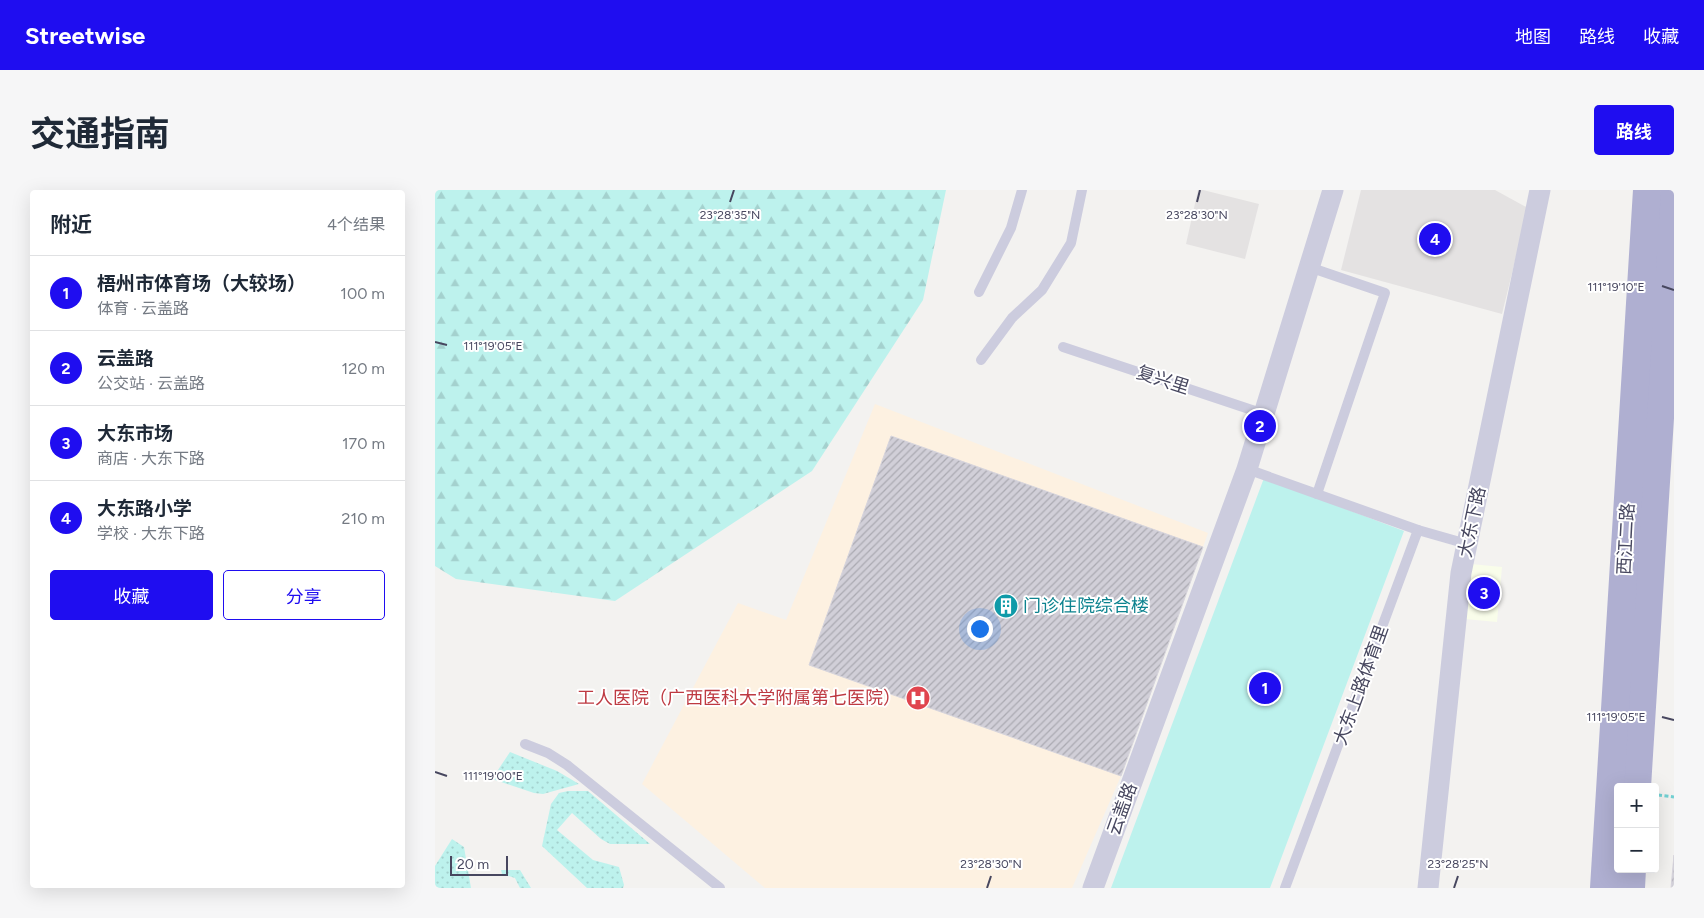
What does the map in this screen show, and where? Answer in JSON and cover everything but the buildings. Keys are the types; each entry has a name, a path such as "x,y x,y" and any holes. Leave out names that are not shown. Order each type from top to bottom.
{"main road":[{"name":"西江二路","path":"1604,888 1647,190"},
{"name":"西江二路","path":"1637,783 1674,193"},
{"path":"1631,888 1632,873"}],"street":[{"name":"云盖路","path":"1093,888 1247,469 1333,190"},
{"name":"大东下路","path":"1428,888 1461,573 1540,190"}],"lane":[{"path":"979,292 1011,228 1022,190"},
{"path":"981,360 1012,318 1043,290 1071,243 1082,190"},
{"path":"1309,267 1385,293 1317,494"},
{"name":"复兴里","path":"1063,347 1264,414"},
{"path":"1247,469 1418,530 1467,544"},
{"name":"大东上路体育里","path":"1285,888 1418,530"},
{"path":"525,744 548,753 567,765 720,888"}],"path":[{"path":"1659,795 1674,797"}],"shaded area":[{"path":"1198,190 1259,204 1245,259 1186,244"},
{"path":"1361,190 1495,190 1528,208 1502,314 1341,270"},
{"name":"工人医院（广西医科大学附属第七医院）","path":"875,404 1208,533 1121,776 1072,888 765,888 642,784 738,603 786,620"},
{"path":"1471,564 1502,567 1497,622 1465,619"}],"green space":[{"path":"435,190 946,190 923,300 812,471 615,601 456,579 435,566"},
{"path":"1264,478 1404,531 1270,888 1111,888"},
{"path":"510,752 557,771 579,784 543,794 534,793 492,779"},
{"path":"588,791 650,844 610,844 601,839 572,813 557,830 593,860 619,867 624,885 623,888 587,888 542,846 551,804 559,793"},
{"path":"452,839 464,847 471,888 435,888 435,866"},
{"path":"501,870 520,870 531,888 520,888 515,878 502,874"}],"place":[{"name":"大东路小学","path":"1435,239"},
{"name":"云盖路","path":"1260,426"},
{"name":"大东市场","path":"1484,593"},
{"name":"门诊住院综合楼","path":"1006,606"},
{"name":"梧州市体育场（大较场）","path":"1265,688"},
{"name":"工人医院（广西医科大学附属第七医院）","path":"918,698"}]}
